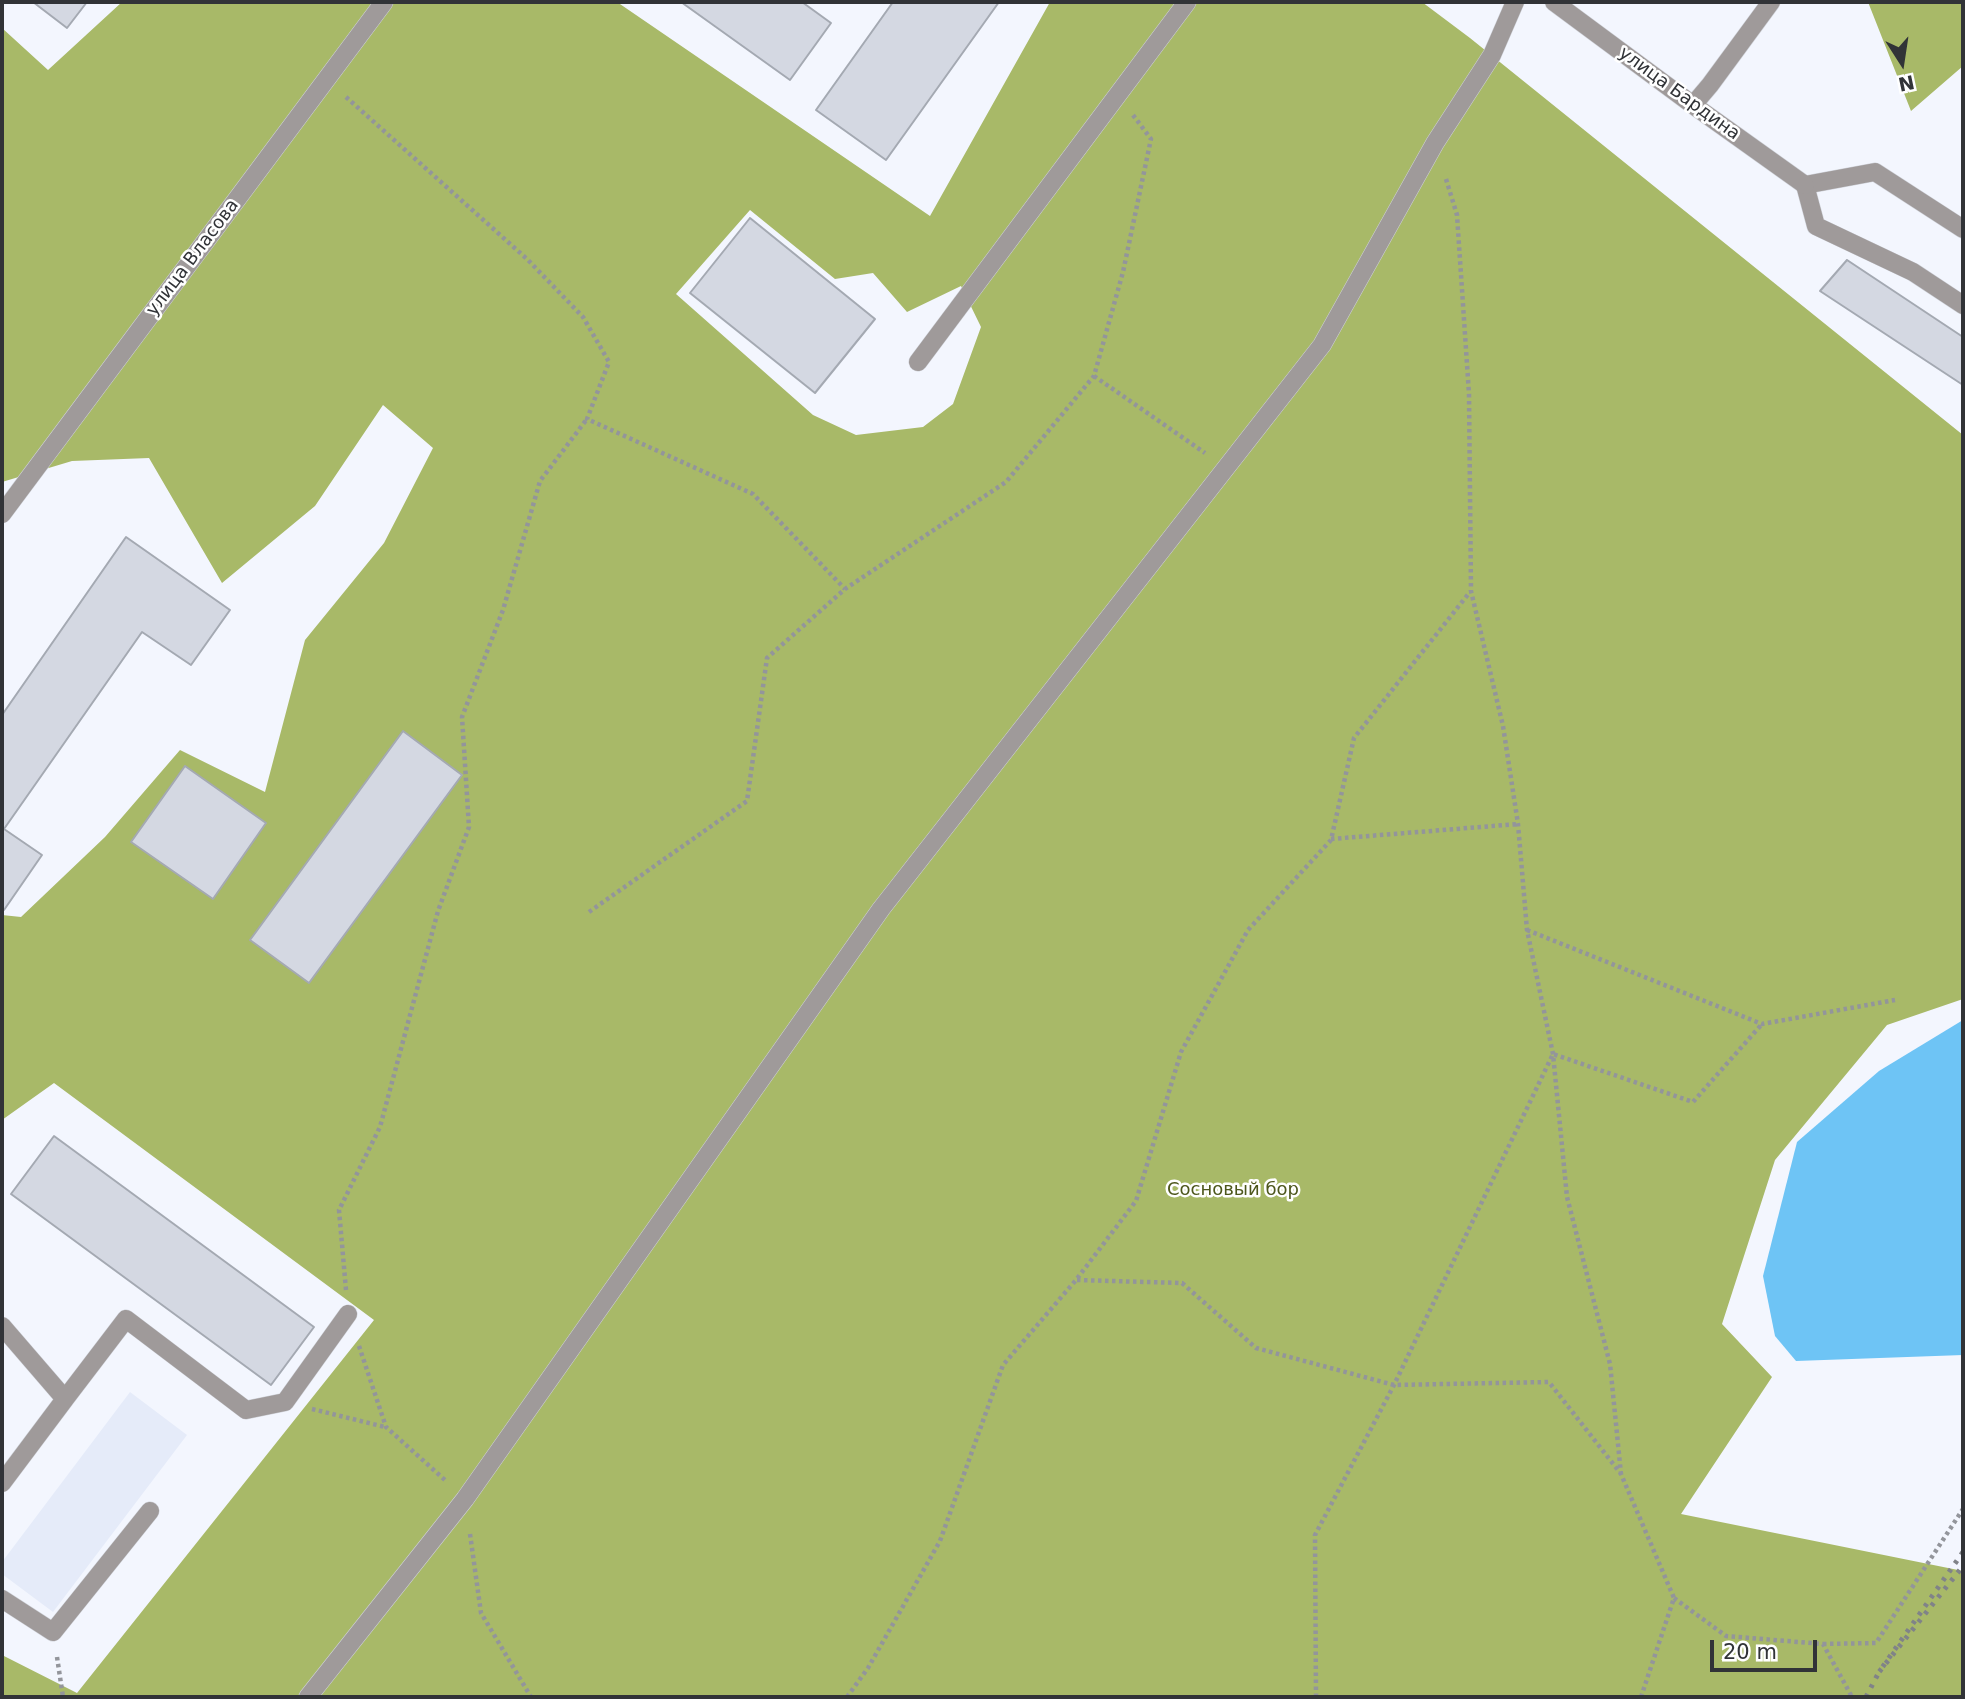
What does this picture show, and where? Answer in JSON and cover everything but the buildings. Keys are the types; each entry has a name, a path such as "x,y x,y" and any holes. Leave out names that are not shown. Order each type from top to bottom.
{"street":[{"name":"улица Власова","path":"2,514 384,2"},
{"path":"918,362 1187,2"},
{"path":"308,1697 465,1499 881,909 1322,345 1435,143 1492,55 1515,2"},
{"name":"улица Бардина","path":"1554,2 1805,185"},
{"path":"1693,105 1771,2"},
{"path":"1963,229 1875,172 1805,185 1816,226 1913,272 1963,305"},
{"path":"2,1483 126,1319 246,1410 285,1402 348,1314"},
{"path":"2,1326 65,1399"},
{"path":"2,1599 54,1632 150,1511"}],"path":[{"path":"326,80 527,259 583,317 609,362 587,419 540,481 503,610 462,717 469,827 438,911 380,1127 339,1210 348,1314 386,1427"},
{"path":"589,912 747,801 767,658 845,589 1006,482 1094,376 1124,272 1151,139 1118,94"},
{"path":"1435,143 1457,215 1469,394 1471,591 1503,726 1518,824 1527,930 1553,1054 1567,1197 1610,1364 1620,1474"},
{"path":"1094,376 1226,468"},
{"path":"587,419 753,494 845,589"},
{"path":"847,1697 868,1668 940,1542 1003,1365 1076,1280 1136,1201 1181,1052 1248,930 1331,839 1354,738 1471,591"},
{"path":"1331,839 1518,824"},
{"path":"1527,930 1762,1024 1895,1000"},
{"path":"1553,1054 1693,1102 1762,1024"},
{"path":"1316,1697 1315,1535 1394,1385 1553,1054"},
{"path":"1076,1280 1182,1283 1256,1348 1394,1385 1549,1382 1620,1474 1674,1598 1726,1636 1823,1644 1876,1643 1963,1509"},
{"path":"285,1402 386,1427 465,1499 481,1613 531,1697"},
{"path":"1641,1697 1674,1598"},
{"path":"54,1632 63,1697"},
{"path":"1823,1644 1852,1697"}],"shaded area":[{"path":"130,1392 187,1435 53,1612 2,1574 2,1562"}],"green space":[{"name":"Сосновый бор","path":"122,2 617,2 930,216 1050,2 1422,2 1963,435 1963,999 1887,1025 1775,1160 1722,1324 1772,1377 1681,1514 1963,1571 1963,1697 2,1697 2,1655 77,1693 374,1320 54,1083 2,1120 2,915 21,917 105,837 180,750 265,792 305,640 384,543 433,448 383,405 315,506 222,583 149,458 72,461 2,482 2,28 48,70","holes":["750,210 835,279 873,273 907,312 961,286 981,327 953,404 923,427 856,435 813,415 676,294"]},
{"path":"1868,2 1963,2 1963,66 1911,111"}],"water":[{"path":"1963,1020 1963,1355 1796,1361 1775,1336 1763,1276 1797,1142 1879,1071"}],"railway":[{"path":"1963,1552 1879,1672 1963,1566"},
{"path":"1866,1697 1879,1672"}]}
